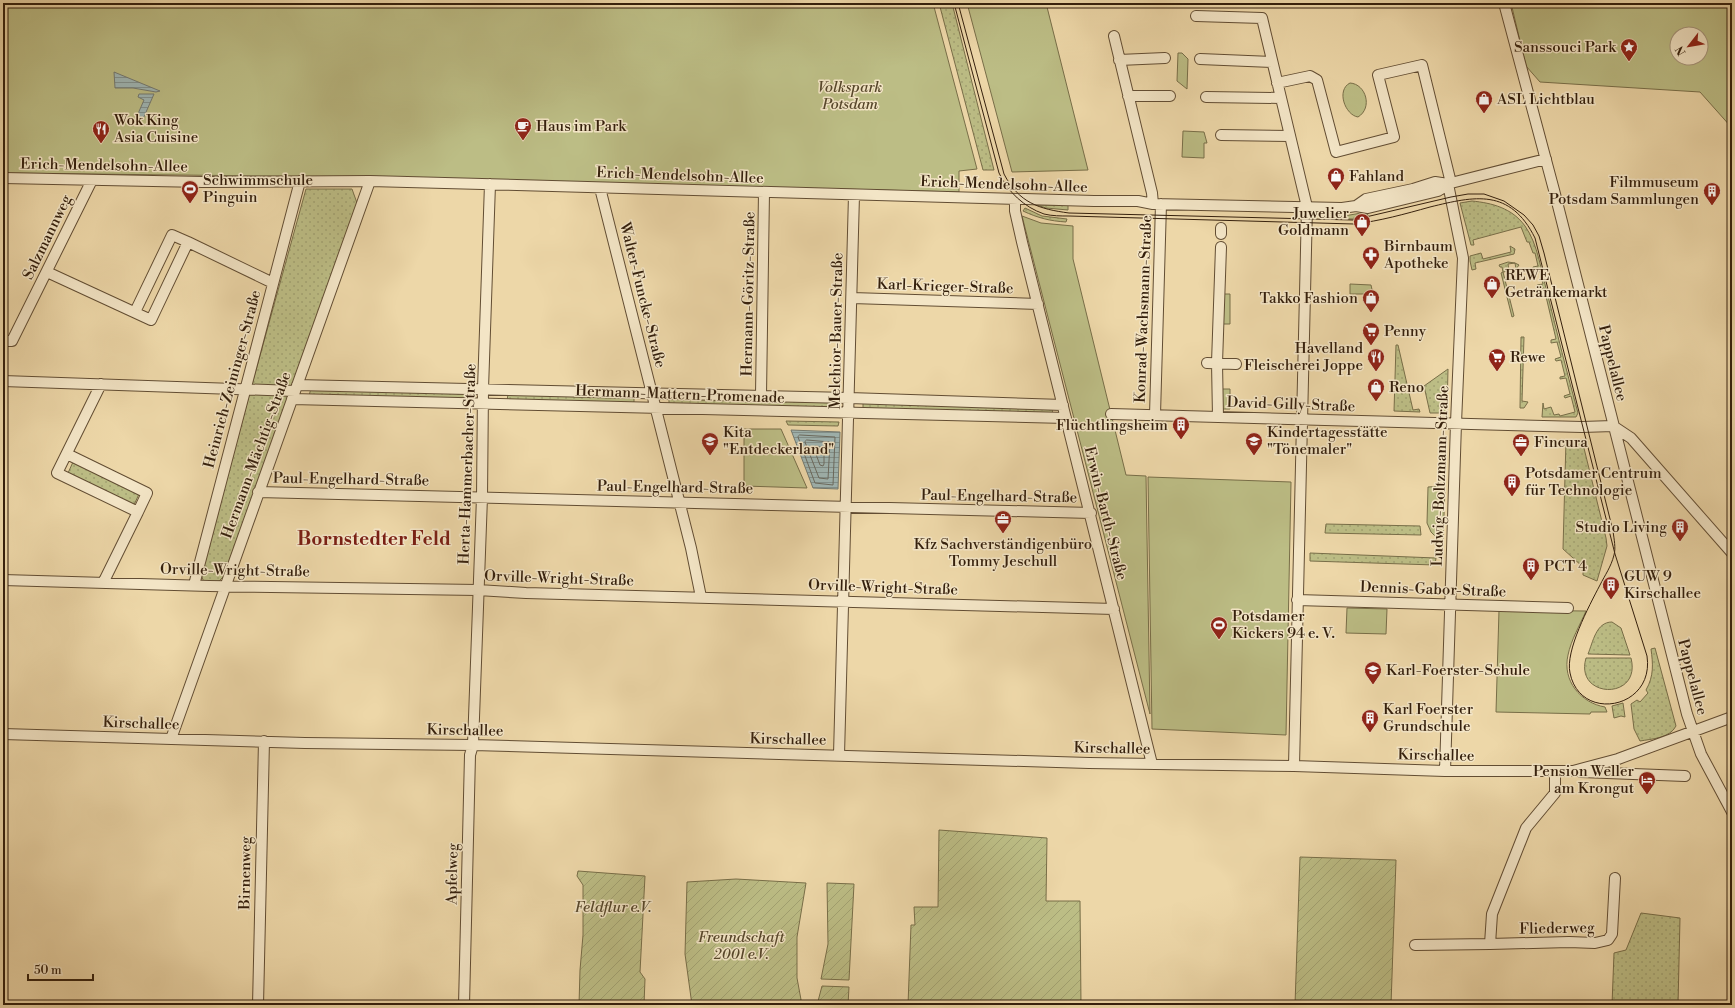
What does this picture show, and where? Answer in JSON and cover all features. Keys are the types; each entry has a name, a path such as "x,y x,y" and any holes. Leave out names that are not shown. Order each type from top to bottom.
{"street":[{"name":"Pappelallee","path":"1504,3 1546,159 1671,654 1693,731 1702,754 1732,812"},
{"path":"1196,16 1262,18 1307,207 1294,766"},
{"name":"Konrad-Wachsmann-Straße","path":"1114,36 1152,193 1157,204 1155,415"},
{"path":"1119,60 1165,58"},
{"path":"1200,59 1272,62"},
{"name":"Ludwig-Boltzmann-Straße","path":"1277,83 1310,76 1317,80 1336,152 1394,137 1378,75 1422,65 1463,252 1445,771"},
{"path":"1128,96 1170,96"},
{"path":"1206,98 1281,98"},
{"path":"1220,135 1290,136"},
{"name":"Erich-Mendelsohn-Allee","path":"3,178 203,182 370,181 854,195 1138,201 1157,204 1342,208 1356,206 1368,208 1438,191 1449,184 1546,159"},
{"name":"Salzmannweg","path":"3,341 12,341 92,180"},
{"name":"Heinrich-Zeininger-Straße","path":"194,585 300,181"},
{"name":"Hermann-Mächtig-Straße","path":"171,739 370,181"},
{"name":"Herta-Hammerbacher-Straße","path":"473,745 482,498 483,403 490,184"},
{"name":"Walter-Funcke-Straße","path":"600,188 680,502 701,597"},
{"name":"Hermann-Göritz-Straße","path":"761,395 764,192"},
{"name":"Melchior-Bauer-Straße","path":"839,755 854,195"},
{"name":"Erwin-Barth-Straße","path":"1015,199 1015,211 1152,764"},
{"path":"135,312 172,235 273,283"},
{"path":"47,272 151,320 188,242"},
{"path":"1218,417 1217,363 1221,247"},
{"name":"Karl-Krieger-Straße","path":"852,298 1038,304"},
{"path":"1206,363 1236,364"},
{"name":"Hermann-Mattern-Promenade","path":"3,381 295,392 483,403 849,414 1066,418"},
{"path":"100,384 57,473 138,512"},
{"name":"Hermann-Mattern-Promenade","path":"295,392 484,389 761,395 1064,405"},
{"name":"David-Gilly-Straße","path":"1111,414 1582,427 1614,426"},
{"path":"1614,426 1631,438 1732,553"},
{"path":"67,454 147,493 103,583"},
{"name":"Paul-Engelhard-Straße","path":"258,492 1091,513"},
{"name":"Orville-Wright-Straße","path":"3,580 478,590 1114,609"},
{"name":"Dennis-Gabor-Straße","path":"1297,600 1568,608"},
{"name":"Kirschallee","path":"1573,772 1618,760 1732,717"},
{"name":"Kirschallee","path":"3,734 1445,771 1555,771 1685,776"},
{"name":"Birnenweg","path":"258,1005 264,741"},
{"name":"Apfelweg","path":"464,1005 470,755 473,745"},
{"path":"1414,945 1490,944 1492,914 1526,828 1555,792 1555,771"},
{"name":"Fliederweg","path":"1490,944 1569,942 1595,943 1608,940 1612,934 1616,878"}],"green space":[{"name":"Volkspark Potsdam","path":"3,3 933,3 977,169 959,171 959,192 356,177 3,173"},
{"path":"939,3 952,3 994,170 983,170"},
{"path":"967,3 1046,3 1088,170 1012,172"},
{"name":"Sanssouci Park","path":"1511,3 1732,3 1732,128 1700,92 1540,82 1526,66"},
{"path":"1178,53 1182,53 1188,59 1187,89 1177,81"},
{"path":"1350,83 1356,84 1360,87 1366,97 1363,113 1358,117 1349,112 1344,102 1344,91 1346,86"},
{"path":"1183,131 1204,132 1207,143 1204,143 1204,158 1182,157"},
{"path":"306,189 352,189 357,203 226,574 219,581 204,582 201,575"},
{"path":"1472,201 1487,203 1508,211 1525,226 1533,241 1539,258 1578,413 1576,417 1542,417 1543,403 1544,409 1551,407 1554,415 1559,414 1560,416 1575,412 1571,396 1565,398 1564,396 1570,394 1566,378 1560,379 1560,377 1565,376 1561,360 1556,361 1555,359 1561,357 1557,342 1551,343 1551,340 1556,339 1544,288 1538,289 1537,285 1543,284 1539,268 1533,269 1533,267 1538,266 1535,253 1533,253 1529,242 1527,242 1521,227 1473,240 1474,245 1471,245 1460,203"},
{"path":"1037,205 1068,205 1068,210 1046,208"},
{"path":"1025,208 1042,216 1067,219 1066,222 1044,219 1023,211"},
{"path":"1367,212 1368,216 1353,219 1319,218 1324,216 1344,216"},
{"path":"1022,216 1041,223 1073,226 1073,259 1126,475 1146,476 1150,714"},
{"path":"1510,246 1515,249 1514,254 1475,263 1476,269 1472,270 1470,256 1481,253 1483,259 1511,252"},
{"path":"1508,262 1515,263 1508,264 1509,271 1503,272 1502,267 1499,265"},
{"path":"1515,263 1519,265 1516,269"},
{"path":"1503,272 1514,316 1512,317 1501,273"},
{"path":"1350,284 1371,285 1373,294 1350,294"},
{"path":"1222,294 1230,294 1230,324 1222,324"},
{"path":"1521,337 1524,337 1522,401 1528,402 1524,408 1520,408"},
{"path":"1396,345 1398,345 1413,410 1419,409 1420,412 1394,411"},
{"path":"1448,369 1447,413 1430,413 1424,386"},
{"path":"311,388 475,393 475,400 309,396"},
{"path":"1222,389 1230,389 1230,409 1222,409"},
{"path":"508,394 634,397 634,405 507,401"},
{"path":"669,398 840,403 839,410 669,405"},
{"path":"863,403 1052,408 1053,416 863,411"},
{"path":"786,421 839,422 838,426 788,425"},
{"path":"744,429 781,429 807,488 744,486"},
{"path":"1566,440 1582,440 1606,538 1607,546 1597,581 1583,575 1583,567 1563,549"},
{"path":"73,462 139,494 134,505 68,473"},
{"name":"Potsdamer Kickers 94 e. V.","path":"1148,477 1291,482 1286,735 1152,729"},
{"path":"1445,486 1443,544 1431,532 1427,523 1428,487"},
{"path":"1326,524 1420,526 1421,535 1325,533"},
{"path":"1310,553 1436,558 1435,565 1310,561"},
{"path":"1347,608 1387,609 1386,634 1346,633"},
{"path":"1499,610 1586,611 1569,649 1567,665 1568,674 1575,689 1581,696 1596,705 1605,707 1607,712 1591,712 1590,714 1496,712"},
{"path":"1612,622 1621,628 1630,655 1588,654 1596,634 1602,625"},
{"path":"1655,648 1676,726 1670,733 1655,739 1640,741 1634,729 1631,704 1637,700 1640,702 1648,693 1646,690 1649,685 1652,670 1651,649"},
{"path":"1586,658 1631,658 1632,672 1627,682 1618,688 1608,690 1598,687 1590,681 1585,672"},
{"path":"1623,703 1625,717 1621,716 1614,718 1612,706"},
{"path":"939,830 1047,838 1046,901 1080,901 1081,1005 908,1005 911,925 915,925 914,907 938,907"},
{"path":"1300,857 1396,860 1391,1005 1295,1005"},
{"name":"Feldflur e.V.","path":"578,871 645,876 640,972 645,979 644,1005 579,1005 583,935 583,885 577,876"},
{"name":"Freundschaft 2001 e.V.","path":"736,879 806,883 797,937 797,978 802,1005 692,1005 685,954 687,882"},
{"path":"827,883 854,884 849,980 821,979 828,944"},
{"path":"1641,913 1680,918 1678,1005 1612,1005 1614,953 1626,950"},
{"path":"822,986 849,987 848,1005 817,1005"}],"water":[{"path":"114,72 160,91 156,92 133,88 115,88"},
{"path":"139,94 154,94 143,119 137,116 144,100 138,97"},
{"path":"791,430 840,432 838,489 813,488"}],"tram line":[{"path":"954,3 999,173 1017,198 1023,203 1044,214 1060,216 1354,224 1383,219 1446,203 1476,199 1503,203 1514,211 1525,222 1535,238 1615,554 1647,656 1646,674 1640,688 1629,698 1615,703 1601,704 1587,699 1577,689 1570,673 1569,664 1574,641 1584,616 1608,571 1613,559 1614,555 1615,552 1615,543 1544,253 1539,236 1533,225 1524,215 1504,201 1484,194 1468,194 1451,197 1353,220 1069,213 1039,207 1023,198 1016,192 1004,174 958,3"}],"place":[{"name":"Sanssouci Park","path":"1629,62"},
{"name":"ASL Lichtblau","path":"1484,114"},
{"name":"Haus im Park","path":"523,141"},
{"name":"Wok King Asia Cuisine","path":"101,144"},
{"name":"Fahland","path":"1336,191"},
{"name":"Schwimmschule Pinguin","path":"190,204"},
{"name":"Filmmuseum Potsdam Sammlungen","path":"1712,206"},
{"name":"Juwelier Goldmann","path":"1362,237"},
{"name":"Birnbaum Apotheke","path":"1371,270"},
{"name":"REWE Getränkemarkt","path":"1492,299"},
{"name":"Takko Fashion","path":"1371,313"},
{"name":"Penny","path":"1371,346"},
{"name":"Havelland Fleischerei Joppe","path":"1376,372"},
{"name":"Rewe","path":"1497,372"},
{"name":"Reno","path":"1376,402"},
{"name":"Flüchtlingsheim","path":"1181,440"},
{"name":"Kita \"Entdeckerland\"","path":"710,456"},
{"name":"Kindertagesstätte \"Tönemaler\"","path":"1254,456"},
{"name":"Fincura","path":"1521,457"},
{"name":"Potsdamer Centrum für Technologie","path":"1512,497"},
{"name":"Kfz Sachverständigenbüro Tommy Jeschull","path":"1003,534"},
{"name":"Studio Living","path":"1680,542"},
{"name":"PCT 4","path":"1531,581"},
{"name":"GUW 9 Kirschallee","path":"1611,600"},
{"name":"Potsdamer Kickers 94 e. V.","path":"1219,640"},
{"name":"Karl-Foerster-Schule","path":"1373,685"},
{"name":"Karl Foerster Grundschule","path":"1370,733"},
{"name":"Pension Weller am Krongut","path":"1647,795"}],"district":[{"name":"Bornstedter Feld","path":"374,538"}]}
